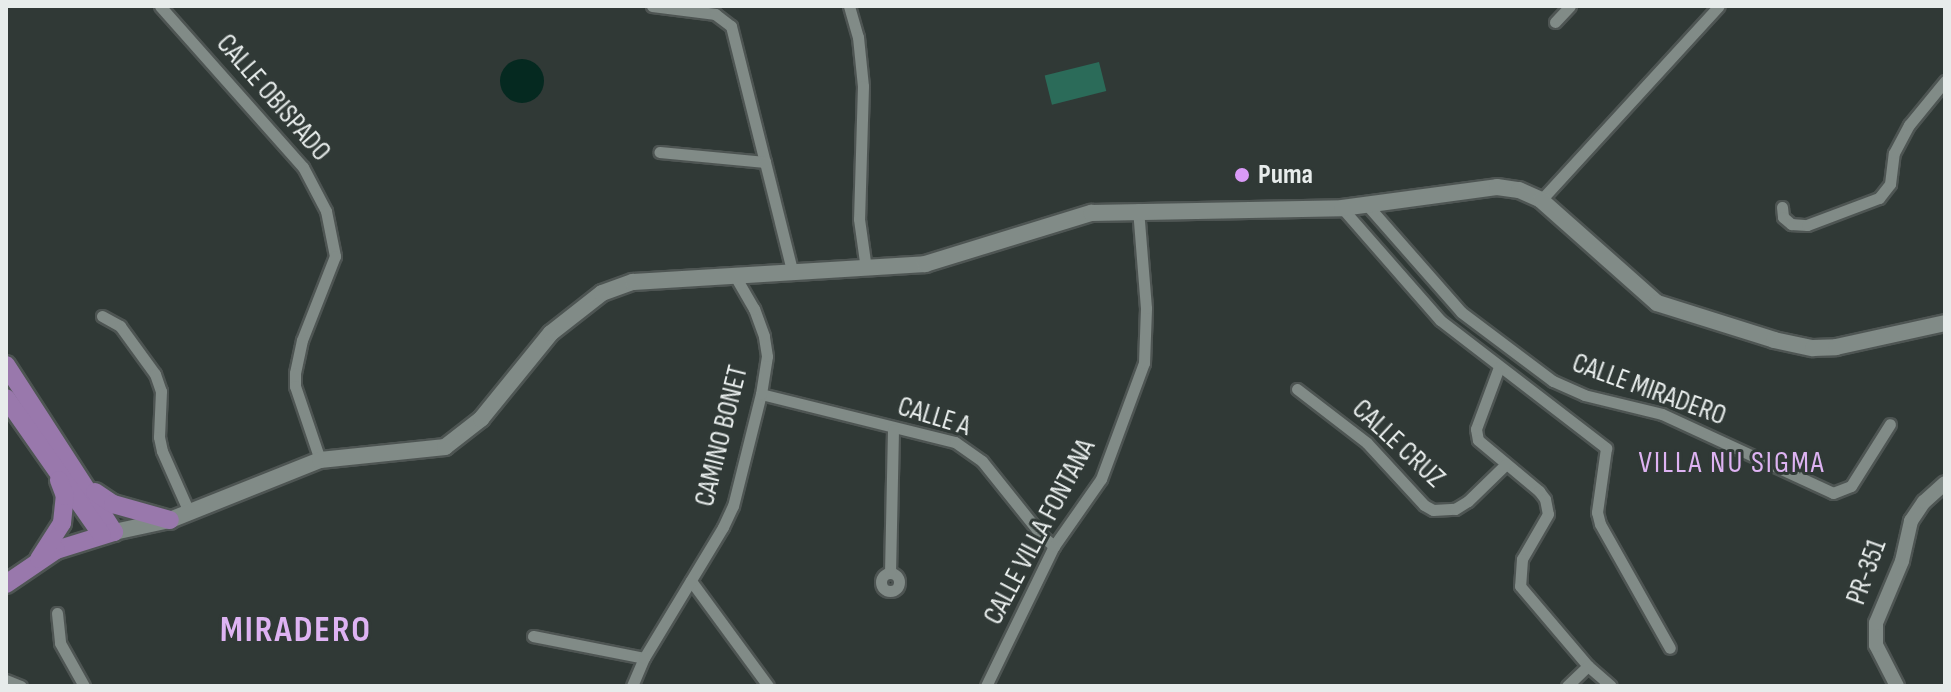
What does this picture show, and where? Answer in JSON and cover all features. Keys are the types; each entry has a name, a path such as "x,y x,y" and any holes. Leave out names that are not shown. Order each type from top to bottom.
{"main road":[{"path":"6,584 38,561 72,544 170,520 320,460 445,447 481,419 551,333 602,293 654,278 793,274 925,264 1091,213 1138,209 1342,208 1497,187 1519,190 1541,200 1657,303 1774,340 1813,348 1836,347 1945,323"},
{"path":"6,365 80,478 108,533"},
{"path":"6,398 56,470 108,533"},
{"path":"38,561 62,523 65,509 56,470"},
{"path":"80,478 113,504 170,520"}],"street":[{"name":"CALLE OBISPADO","path":"160,6 303,167 326,211 335,256 302,340 295,373 295,386 320,460"},
{"path":"652,6 715,14 731,26 793,274"},
{"path":"849,6 858,37 863,86 859,219 866,269"},
{"path":"1555,22 1570,6"},
{"path":"1541,200 1719,6"},
{"path":"1782,207 1783,217 1791,224 1807,225 1879,198 1890,184 1894,153 1909,125 1945,81"},
{"path":"659,152 765,162"},
{"name":"CALLE MIRADERO","path":"1368,206 1461,312 1553,381 1584,395 1662,414 1833,493 1851,486 1890,424"},
{"path":"1342,208 1431,313 1606,448 1597,512 1600,524 1624,571 1655,615 1670,648"},
{"name":"CALLE VILLA FONTANA","path":"986,686 1054,546 1101,479 1144,363 1146,308 1138,209"},
{"name":"CAMINO BONET","path":"632,686 644,658 733,506 761,394 767,356 764,336 754,309 735,276"},
{"path":"102,316 120,326 155,374 161,391 159,437 162,451 189,512"},
{"path":"1499,367 1476,434 1483,447 1539,491 1547,505 1545,522 1522,559 1520,586 1588,666 1611,686"},
{"name":"CALLE CRUZ","path":"1297,389 1367,443 1424,505 1433,510 1455,509 1468,501 1505,465"},
{"name":"CALLE A","path":"761,394 955,442 973,453 1054,546"},
{"path":"890,573 893,429"},
{"name":"PR-351","path":"1897,686 1876,645 1876,623 1902,561 1911,521 1924,502 1945,483"},
{"path":"691,581 768,686"},
{"path":"57,613 60,643 84,686"},
{"path":"533,636 644,658"},
{"path":"1567,686 1588,666"},
{"path":"6,680 21,686"}],"shaded area":[{"path":"522,59 538,65 544,81 538,97 522,103 506,97 500,81 506,65"},
{"path":"1099,62 1106,91 1052,105 1045,76"}],"place":[{"name":"Puma","path":"1242,175"}],"district":[{"name":"VILLA NU SIGMA","path":"1732,463"},
{"name":"MIRADERO","path":"296,631"}]}
